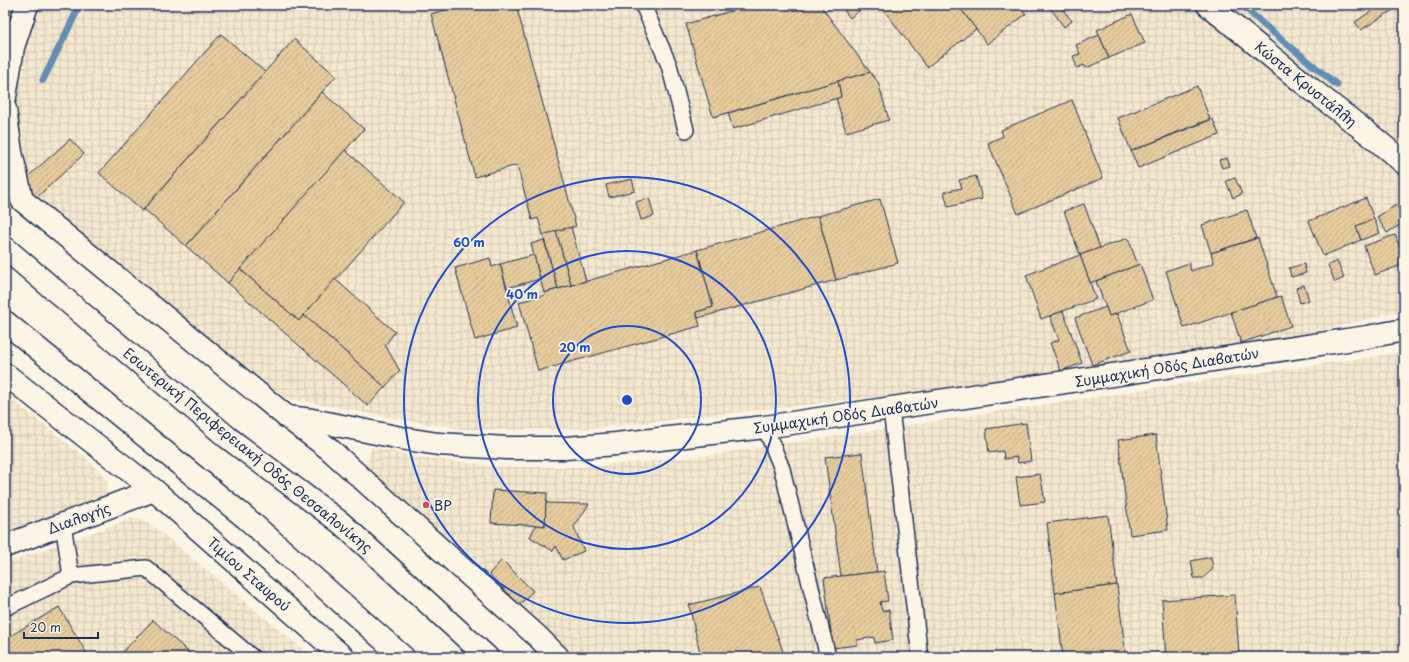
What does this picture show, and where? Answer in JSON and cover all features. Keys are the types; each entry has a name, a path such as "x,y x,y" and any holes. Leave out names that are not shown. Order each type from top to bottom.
{"main road":[{"path":"5,97 13,47 27,5"},
{"name":"Κώστα Κρυστάλλη","path":"1208,5 1404,163"},
{"path":"5,109 11,152 22,200 287,417 328,448 558,657"},
{"name":"Εσωτερική Περιφερειακή Οδός Θεσσαλονίκης","path":"5,248 227,437 341,523 487,657"},
{"path":"5,322 246,518 403,657"},
{"name":"Συμμαχική Οδός Διαβατών","path":"287,417 312,420 438,444 507,448 566,448 616,444 765,427 1360,338 1404,330"},
{"name":"Τιμίου Σταυρού","path":"5,374 154,490 343,657"},
{"name":"Διαλογής","path":"5,546 154,490"}],"lane":[{"path":"643,5 669,65 686,130"},
{"path":"891,408 920,657"},
{"path":"765,427 782,469 828,657"},
{"path":"63,524 72,576"},
{"path":"5,608 72,576 146,568 252,657"}],"shaded area":[{"path":"5,5 1404,5 1404,310 1295,337 1018,381 597,428 504,430 462,429 286,398 175,311 5,186"},
{"path":"1404,350 1404,657 572,657 513,611 366,464 372,447 416,457 503,467 583,467 703,456 1207,380 1392,354"},
{"path":"5,394 85,457 108,480 106,497 5,534"},
{"path":"137,517 157,529 312,657 5,657 5,563"}],"building":[{"path":"462,5 516,5 576,226 543,235 538,218 532,220 517,165 475,177 431,14"},
{"path":"752,5 820,5 870,72 713,117 686,24"},
{"path":"840,5 866,5 850,18"},
{"path":"880,5 958,5 976,29 927,67"},
{"path":"958,5 1019,5 1026,14 987,44"},
{"path":"1059,5 1072,21 1064,27 1051,9"},
{"path":"1381,5 1401,5 1361,30 1355,22"},
{"path":"1132,14 1145,43 1109,58 1097,30"},
{"path":"221,34 265,72 142,211 99,173"},
{"path":"1099,35 1109,58 1086,68 1084,65 1077,68 1073,56 1080,54 1076,45"},
{"path":"294,39 336,76 186,246 144,209"},
{"path":"870,72 878,82 889,120 846,132 836,98 841,97 838,81"},
{"path":"838,81 841,97 733,129 728,113"},
{"path":"1197,86 1210,119 1131,151 1118,118"},
{"path":"322,92 364,129 228,283 186,246"},
{"path":"1072,100 1103,178 1018,214 988,143 1003,136 1001,130"},
{"path":"1213,119 1219,135 1138,168 1131,151"},
{"path":"70,139 84,154 36,198 22,182"},
{"path":"345,150 404,202 299,321 240,269"},
{"path":"1227,158 1230,166 1222,168 1219,160"},
{"path":"976,176 982,199 948,207 944,192 962,188 959,180"},
{"path":"1235,178 1242,194 1233,198 1226,181"},
{"path":"632,179 635,191 609,197 606,185"},
{"path":"649,198 654,216 641,220 636,202"},
{"path":"1366,198 1374,219 1356,226 1361,240 1323,256 1309,221"},
{"path":"880,199 898,263 836,280 818,216"},
{"path":"1084,204 1100,248 1080,255 1064,211"},
{"path":"1396,205 1404,217 1404,222 1387,233 1377,217"},
{"path":"1247,210 1256,238 1211,253 1202,225"},
{"path":"818,216 836,280 698,318 696,312 713,307 697,250"},
{"path":"1374,219 1380,233 1361,240 1356,226"},
{"path":"571,227 586,281 571,285 556,231"},
{"path":"556,231 571,285 558,289 543,235"},
{"path":"1395,235 1404,258 1404,264 1375,275 1364,246"},
{"path":"1128,238 1138,265 1090,283 1080,255"},
{"path":"1258,238 1277,297 1184,328 1166,271 1189,263 1191,271 1214,263 1211,253"},
{"path":"544,240 558,289 544,293 531,244"},
{"path":"697,250 713,307 696,312 700,326 538,371 519,302 545,295 544,293"},
{"path":"534,255 540,279 507,288 500,264"},
{"path":"1080,255 1096,299 1041,319 1026,275"},
{"path":"490,258 492,267 500,264 517,328 475,340 455,268"},
{"path":"1337,261 1344,278 1335,282 1328,265"},
{"path":"1140,264 1153,300 1109,316 1096,281"},
{"path":"1304,264 1306,273 1291,277 1289,268"},
{"path":"240,269 299,321 304,315 385,387 368,406 228,283"},
{"path":"335,279 395,332 385,345 400,371 385,387 304,315"},
{"path":"1304,285 1309,300 1300,303 1296,288"},
{"path":"1281,296 1291,326 1241,343 1231,312"},
{"path":"1106,307 1109,316 1117,314 1131,351 1092,365 1075,318"},
{"path":"1063,311 1082,363 1061,371 1050,343 1059,340 1050,316"},
{"path":"1026,423 1031,461 1018,463 1017,457 1004,459 1003,451 989,453 986,429"},
{"path":"1156,435 1168,530 1130,535 1118,440"},
{"path":"862,453 877,572 841,576 825,457"},
{"path":"1040,474 1045,502 1020,505 1016,477"},
{"path":"493,490 547,493 545,526 491,523"},
{"path":"546,503 589,504 574,527 584,551 563,560 556,546 553,551 530,537 536,525 545,526"},
{"path":"1108,515 1117,585 1055,593 1047,523"},
{"path":"1211,557 1213,569 1203,578 1194,578 1191,561"},
{"path":"502,560 533,591 519,605 489,574"},
{"path":"884,571 888,601 880,602 882,611 889,610 893,640 875,643 874,637 857,640 857,645 833,648 824,578"},
{"path":"1117,585 1126,657 1063,657 1055,593"},
{"path":"760,587 785,657 701,657 689,605"},
{"path":"1235,595 1239,655 1166,657 1162,600"},
{"path":"59,607 89,657 5,657 5,639"},
{"path":"153,620 194,657 118,657"}],"waterway":[{"path":"43,80 80,5"},
{"path":"1242,5 1337,85"}],"place":[{"name":"BP","path":"426,505"}]}
